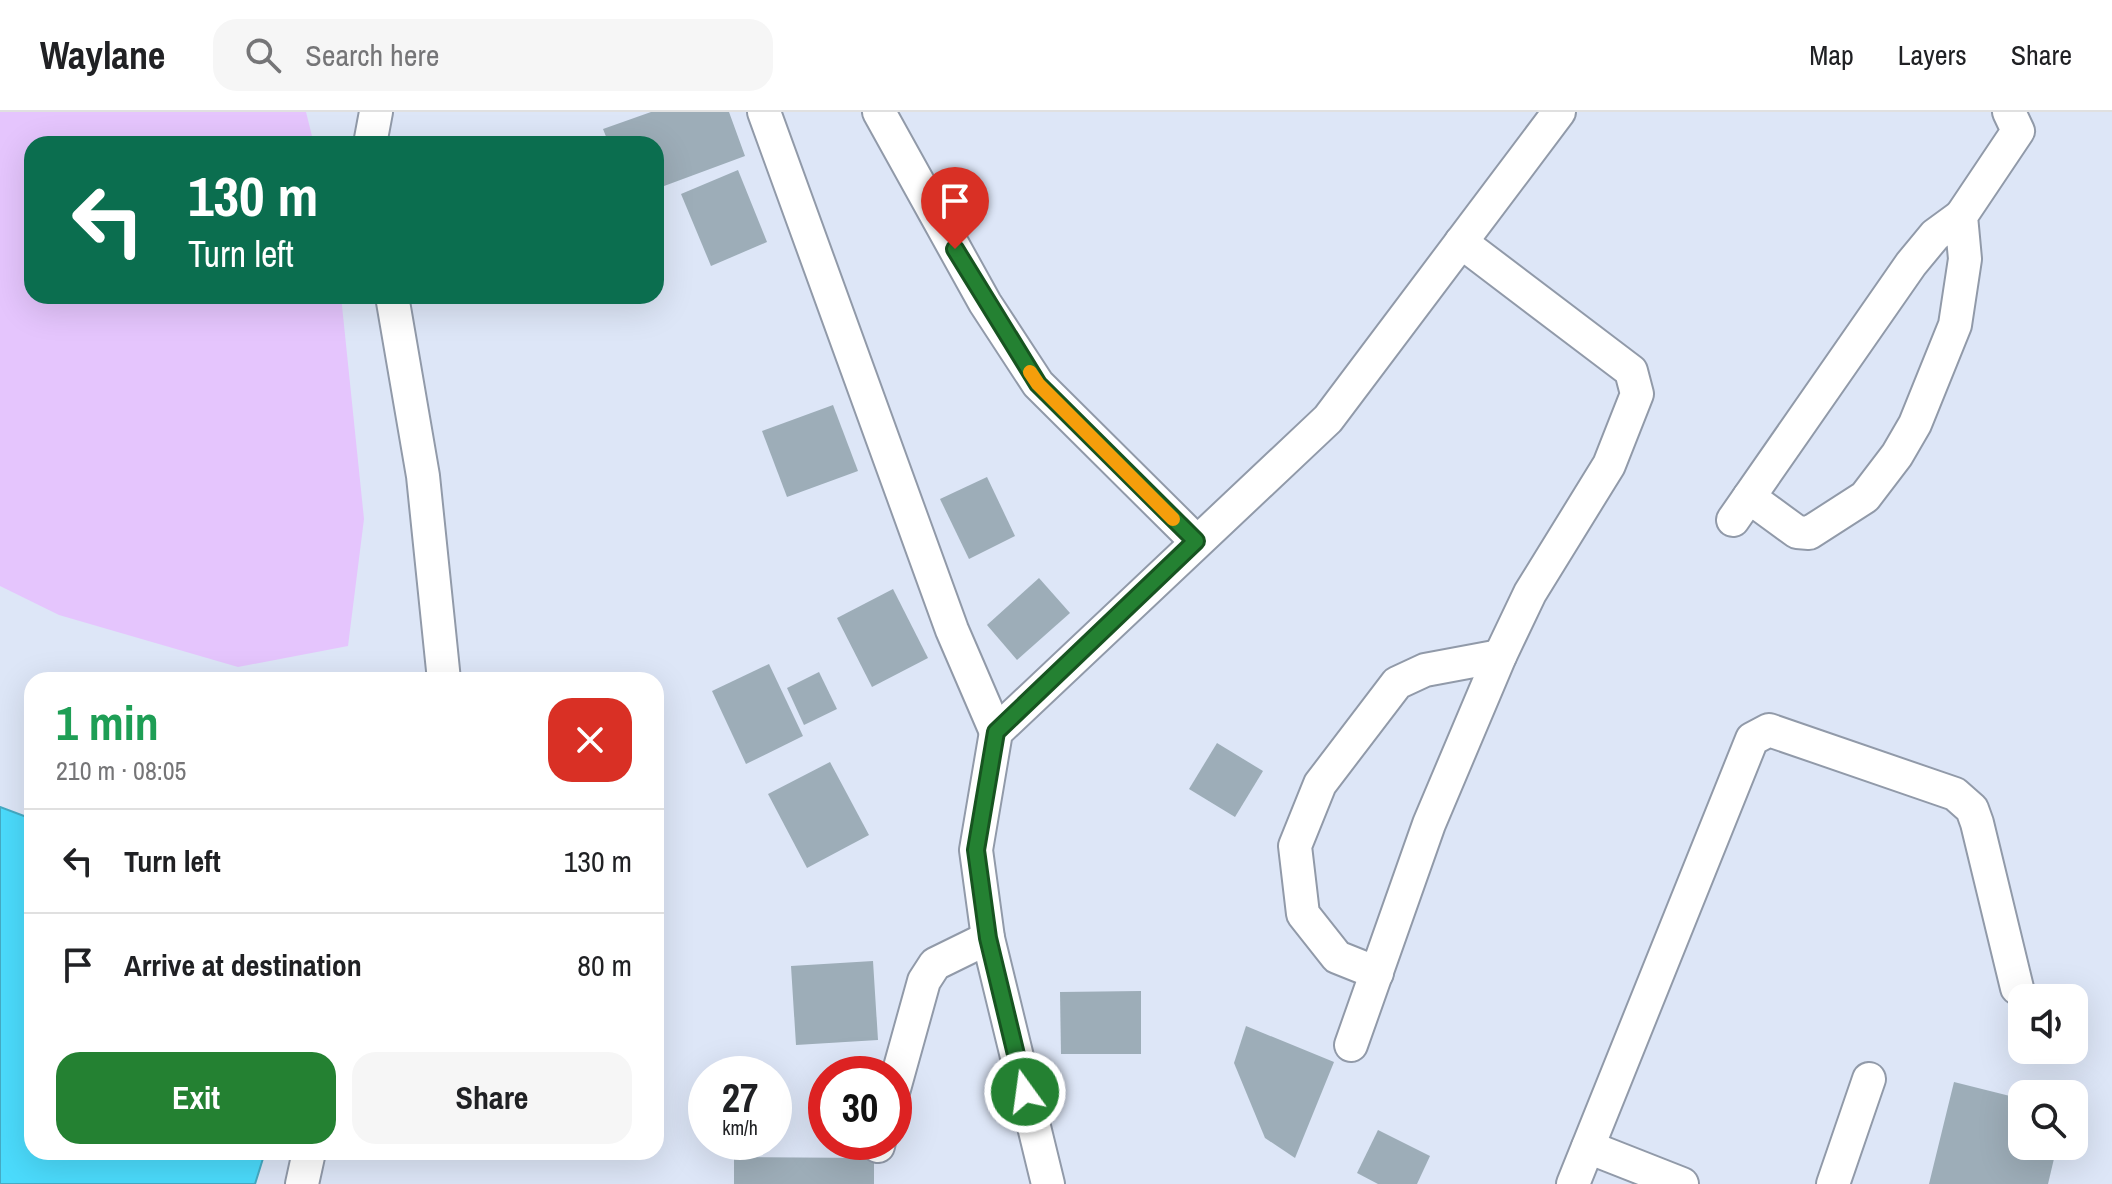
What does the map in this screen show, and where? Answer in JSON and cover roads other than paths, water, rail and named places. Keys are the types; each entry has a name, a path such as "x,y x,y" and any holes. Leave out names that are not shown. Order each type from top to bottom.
{"street":[{"path":"372,136 376,112"},
{"path":"764,112 952,630 996,732 976,850 988,938 1048,1184"},
{"path":"879,112 985,303 1038,384 1196,541"},
{"path":"996,732 1328,419 1559,112"},
{"path":"1961,216 1965,259 1955,325 1915,424 1865,497 1809,533 1797,532 1741,509 1911,264 1935,235 1961,216 2018,131 2009,112"},
{"path":"1351,1045 1429,824 1500,656 1530,593 1609,465 1637,394 1631,371 1461,242"},
{"path":"393,304 423,476 443,672"},
{"path":"1377,973 1337,957 1303,914 1295,846 1320,784 1397,683 1425,670 1500,656"},
{"path":"1573,1184 1752,739 1761,732 1769,730 1955,794 1966,802 1977,823 2016,984"},
{"path":"903,1056 924,981 935,964 988,938"},
{"path":"1833,1184 1869,1079"},
{"path":"1588,1147 1682,1184"},
{"path":"302,1184 307,1160"}],"water":[{"path":"0,807 24,816 24,1160 262,1160 255,1184 0,1184"}]}
